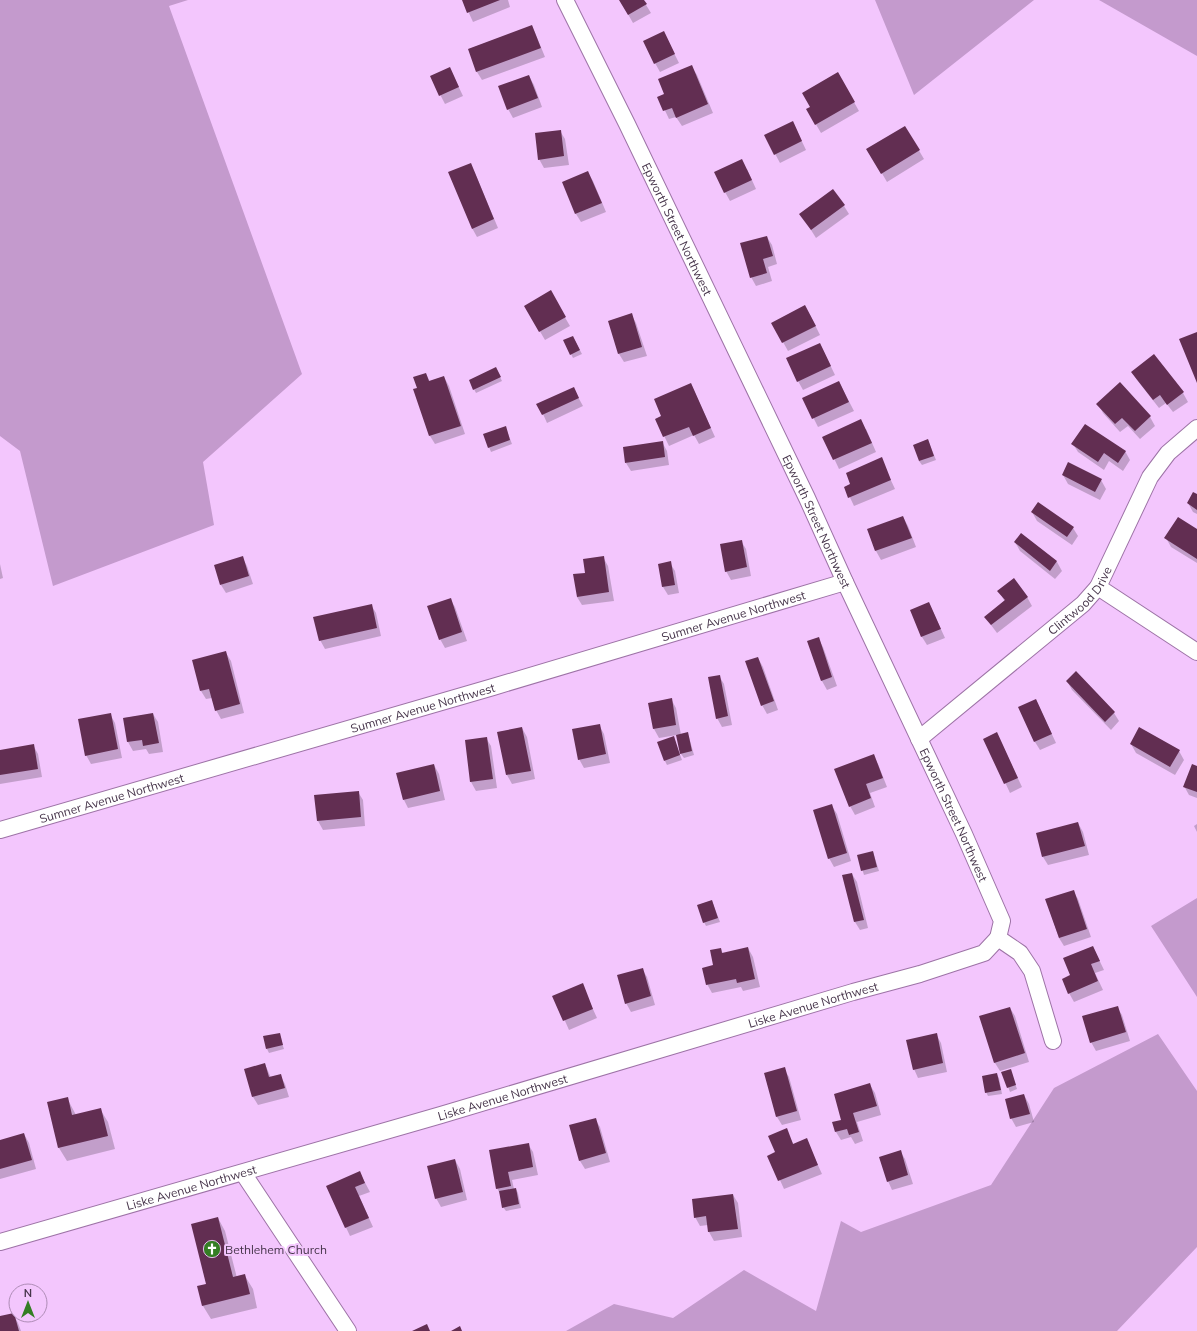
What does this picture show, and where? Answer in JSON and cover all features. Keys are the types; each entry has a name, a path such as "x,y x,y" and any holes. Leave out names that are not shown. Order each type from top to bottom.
{"street":[{"name":"Epworth Street Northwest","path":"565,0 627,124 807,498 844,582 964,834 1002,921 998,938"},
{"name":"Clintwood Drive","path":"918,738 1083,604 1098,587 1150,477 1168,453 1197,428"},
{"name":"Sumner Avenue Northwest","path":"0,830 844,582"},
{"path":"1098,587 1197,652"},
{"path":"998,938 1020,953 1032,971 1053,1041"},
{"name":"Liske Avenue Northwest","path":"0,1242 434,1118 963,960 984,953 998,938"},
{"path":"243,1173 348,1331"}],"shaded area":[{"path":"0,0 188,0 169,6 302,374 203,462 214,525 53,586 20,451 0,436"},
{"path":"875,0 1034,0 914,95"},
{"path":"1099,0 1197,0 1197,56"},
{"path":"1197,898 1197,997 1151,926"},
{"path":"1158,1034 1197,1091 1197,1247 1117,1331 566,1331 614,1304 673,1318 744,1270 816,1311 841,1221 861,1232 991,1185 1054,1088"}],"building":[{"path":"462,0 500,0 467,13"},
{"path":"619,0 644,0 647,4 628,15"},
{"path":"532,25 541,48 476,72 468,49"},
{"path":"664,31 675,54 654,64 643,41"},
{"path":"692,65 708,104 676,118 672,108 663,111 657,97 664,94 658,79"},
{"path":"450,67 459,87 439,96 430,76"},
{"path":"838,72 855,102 815,125 806,109 810,107 802,93"},
{"path":"529,75 538,98 507,110 498,86"},
{"path":"793,121 802,141 774,155 764,135"},
{"path":"905,126 920,150 881,174 866,149"},
{"path":"561,130 564,156 538,160 535,133"},
{"path":"742,159 752,180 724,193 714,172"},
{"path":"471,163 494,219 472,229 448,172"},
{"path":"588,171 602,203 575,214 562,182"},
{"path":"833,189 845,205 811,230 799,214"},
{"path":"767,236 773,256 763,259 767,273 750,278 740,243"},
{"path":"551,290 566,317 539,332 524,306"},
{"path":"805,305 816,326 782,343 771,323"},
{"path":"632,313 642,347 618,354 608,321"},
{"path":"1197,332 1197,383 1179,339"},
{"path":"573,336 580,350 570,355 563,340"},
{"path":"820,343 831,366 797,382 786,358"},
{"path":"1154,354 1184,392 1167,405 1160,395 1153,400 1131,372"},
{"path":"496,367 501,377 473,390 469,380"},
{"path":"426,373 429,381 444,376 461,426 429,436 413,389 417,388 413,377"},
{"path":"839,381 849,402 812,419 802,398"},
{"path":"1120,382 1151,416 1135,431 1122,418 1115,424 1096,404"},
{"path":"691,383 711,428 693,436 689,427 663,437 655,419 661,416 654,399"},
{"path":"574,387 579,398 542,415 536,404"},
{"path":"861,419 872,443 833,460 822,437"},
{"path":"1085,424 1126,451 1118,463 1104,453 1098,462 1071,444"},
{"path":"506,426 510,440 488,448 483,434"},
{"path":"928,439 934,456 919,461 913,445"},
{"path":"663,441 665,457 625,463 623,447"},
{"path":"882,457 891,480 848,498 844,487 850,484 846,473"},
{"path":"1068,462 1102,479 1095,492 1062,475"},
{"path":"1193,492 1197,494 1197,510 1187,503"},
{"path":"1038,502 1074,527 1067,537 1031,512"},
{"path":"903,516 912,538 875,551 867,529"},
{"path":"1178,517 1197,529 1197,559 1164,538"},
{"path":"1021,533 1057,561 1050,571 1014,542"},
{"path":"742,540 747,567 725,572 720,544"},
{"path":"243,556 249,576 220,585 214,565"},
{"path":"604,556 609,592 577,597 573,574 585,573 583,559"},
{"path":"671,561 675,585 662,587 658,564"},
{"path":"1014,578 1028,597 991,625 984,617 1005,600 997,591"},
{"path":"451,598 462,632 439,640 427,606"},
{"path":"929,602 941,629 921,637 910,610"},
{"path":"372,604 377,628 319,641 313,617"},
{"path":"819,637 832,677 821,681 807,641"},
{"path":"226,651 240,704 215,711 209,689 200,691 192,660"},
{"path":"758,657 774,701 761,706 745,661"},
{"path":"1076,671 1115,712 1105,722 1066,681"},
{"path":"720,675 728,716 716,719 708,677"},
{"path":"672,698 676,725 653,729 648,703"},
{"path":"1036,699 1052,734 1034,742 1018,707"},
{"path":"111,713 118,749 85,756 78,719"},
{"path":"153,713 159,743 143,746 142,740 127,742 123,718"},
{"path":"600,724 606,754 578,760 572,729"},
{"path":"522,727 531,771 506,775 497,732"},
{"path":"1139,727 1180,750 1170,767 1130,744"},
{"path":"688,732 692,751 680,754 676,735"},
{"path":"997,732 1018,778 1004,784 983,739"},
{"path":"674,736 680,755 664,761 657,742"},
{"path":"487,737 493,779 470,782 465,740"},
{"path":"34,744 38,769 0,775 0,750"},
{"path":"874,754 883,778 866,784 871,798 849,807 834,769"},
{"path":"434,764 440,791 403,800 396,773"},
{"path":"1192,764 1197,766 1197,792 1183,787"},
{"path":"359,791 361,817 317,821 314,795"},
{"path":"832,804 847,853 828,859 813,810"},
{"path":"1078,822 1085,846 1042,857 1036,833"},
{"path":"873,851 877,867 861,871 857,855"},
{"path":"852,873 864,920 854,922 842,875"},
{"path":"1074,890 1087,929 1059,938 1045,899"},
{"path":"712,900 718,918 703,923 697,905"},
{"path":"1093,946 1100,961 1091,964 1098,981 1068,994 1062,979 1070,975 1063,958"},
{"path":"748,947 755,979 737,983 736,979 706,985 702,968 713,965 710,950 721,948 722,953"},
{"path":"643,968 651,996 625,1004 617,975"},
{"path":"583,983 593,1009 563,1021 552,996"},
{"path":"1118,1006 1126,1032 1090,1043 1082,1016"},
{"path":"1010,1007 1025,1053 994,1063 979,1016"},
{"path":"280,1033 283,1045 266,1049 263,1036"},
{"path":"937,1033 943,1063 913,1070 906,1040"},
{"path":"265,1063 269,1077 281,1074 285,1088 252,1097 244,1069"},
{"path":"785,1067 797,1111 776,1117 764,1073"},
{"path":"1011,1069 1016,1085 1007,1088 1001,1072"},
{"path":"997,1073 1001,1090 985,1093 982,1076"},
{"path":"870,1083 877,1106 853,1113 859,1132 849,1135 847,1129 835,1132 832,1122 841,1120 834,1094"},
{"path":"1024,1094 1030,1114 1010,1119 1005,1099"},
{"path":"68,1097 72,1115 101,1108 108,1136 58,1148 47,1102"},
{"path":"596,1118 606,1153 579,1161 569,1125"},
{"path":"787,1128 793,1144 807,1138 818,1165 778,1181 767,1156 775,1152 768,1136"},
{"path":"24,1133 32,1160 0,1169 0,1140"},
{"path":"529,1143 533,1167 508,1172 511,1186 496,1189 489,1150"},
{"path":"901,1150 908,1175 887,1182 879,1157"},
{"path":"455,1159 463,1192 435,1199 427,1166"},
{"path":"360,1171 365,1183 355,1187 369,1218 345,1228 326,1186"},
{"path":"516,1188 519,1204 502,1208 499,1191"},
{"path":"733,1194 738,1229 708,1232 706,1216 694,1218 692,1199"},
{"name":"Bethlehem Church","path":"218,1217 233,1277 245,1274 250,1294 202,1306 197,1286 206,1284 191,1224"},
{"path":"8,1314 8,1323 17,1323 19,1331 0,1331 0,1316"},
{"path":"427,1324 430,1331 412,1331"},
{"path":"460,1326 462,1331 451,1331"}],"place":[{"name":"Bethlehem Church","path":"212,1249"}]}
